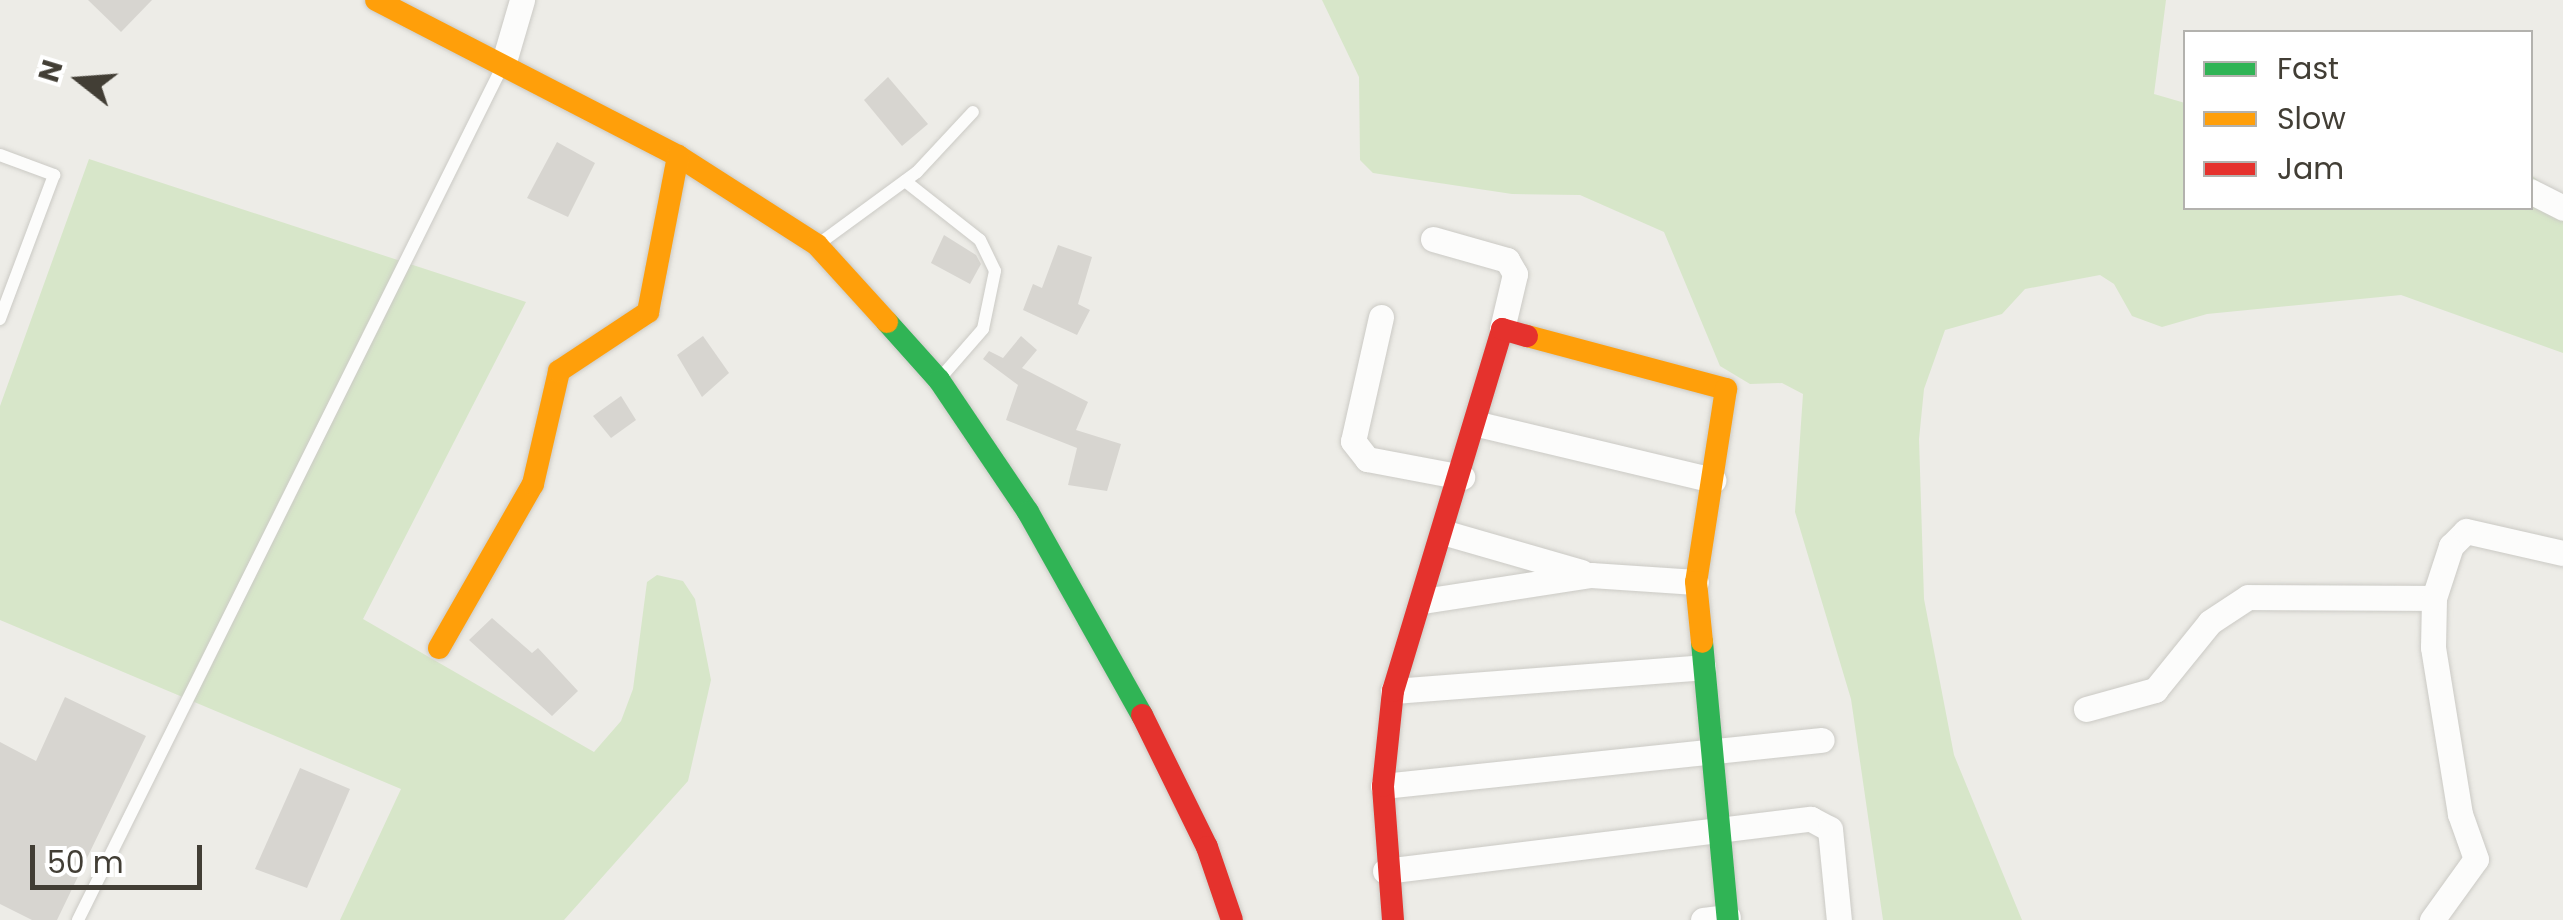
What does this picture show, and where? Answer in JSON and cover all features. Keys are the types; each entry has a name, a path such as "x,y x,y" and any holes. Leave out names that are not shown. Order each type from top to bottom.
{"street":[{"path":"376,0 678,156 817,245 940,380 1105,645 1206,847 1232,920"},
{"path":"503,65 522,0"},
{"path":"439,648 533,484 559,371 648,312 678,156"},
{"path":"2533,193 2563,208"},
{"path":"1393,920 1385,871 1383,786 1393,691 1478,424 1515,274 1507,260 1433,239"},
{"path":"1381,317 1353,441 1367,459 1462,477"},
{"path":"1502,330 1719,382 1728,401 1696,582 1720,828 1720,919"},
{"path":"1478,424 1713,480"},
{"path":"2432,920 2476,859 2445,730 2434,598 2451,546 2466,530 2563,553"},
{"path":"1446,533 1591,575 1696,582"},
{"path":"1423,601 1591,575"},
{"path":"2086,709 2156,690 2210,622 2248,596 2434,598"},
{"path":"1393,691 1702,667"},
{"path":"1383,786 1822,740"},
{"path":"1385,871 1720,828 1822,822 1830,829 1838,920"}],"lane":[{"path":"78,920 503,65"},
{"path":"817,245 905,181 972,112"},
{"path":"0,155 54,175 0,320"},
{"path":"905,181 980,240 995,272 983,329 940,380"}],"green space":[{"path":"1322,0 2166,0 2154,94 2183,102 2183,210 2533,210 2533,176 2563,199 2563,353 2401,295 2207,314 2162,327 2132,316 2114,284 2100,275 2025,289 2002,314 1945,330 1924,389 1919,439 1924,599 1954,755 2022,920 1883,920 1851,699 1795,512 1803,394 1782,383 1750,384 1720,366 1664,232 1580,195 1512,194 1373,173 1360,160 1359,77"},
{"path":"89,159 526,302 363,619 594,752 621,721 633,689 647,582 657,575 683,581 695,599 711,680 688,781 564,920 340,920 401,789 0,620 0,406"}],"building":[{"path":"88,0 152,0 121,32"},
{"path":"888,77 928,124 902,146 864,100"},
{"path":"557,142 595,163 568,217 527,198"},
{"path":"944,235 976,255 981,264 970,284 931,263"},
{"path":"1058,245 1092,257 1078,304 1090,310 1077,335 1023,310 1033,284 1042,288"},
{"path":"703,336 729,373 702,397 677,355"},
{"path":"1021,336 1037,350 1022,368 1088,402 1076,430 1121,444 1107,491 1068,485 1077,448 1006,420 1018,385 983,359 989,351 1003,358"},
{"path":"621,396 636,420 611,438 593,416"},
{"path":"492,618 532,653 538,648 578,691 552,716 469,640"},
{"path":"65,697 146,736 57,920 32,920 0,904 0,742 36,761"},
{"path":"300,768 350,789 307,888 255,869"}],"traffic: fast":[{"path":"887,322 939,380 1028,512 1142,715"},
{"path":"1702,642 1728,920"}],"traffic: slow":[{"path":"376,0 678,156 817,245 887,322"},
{"path":"439,648 533,484 559,371 648,312 678,156"},
{"path":"1527,336 1726,389 1696,582 1702,642"}],"traffic: jam":[{"path":"1393,920 1383,786 1393,691 1502,329 1527,336"},
{"path":"1142,715 1207,847 1232,920"}]}
